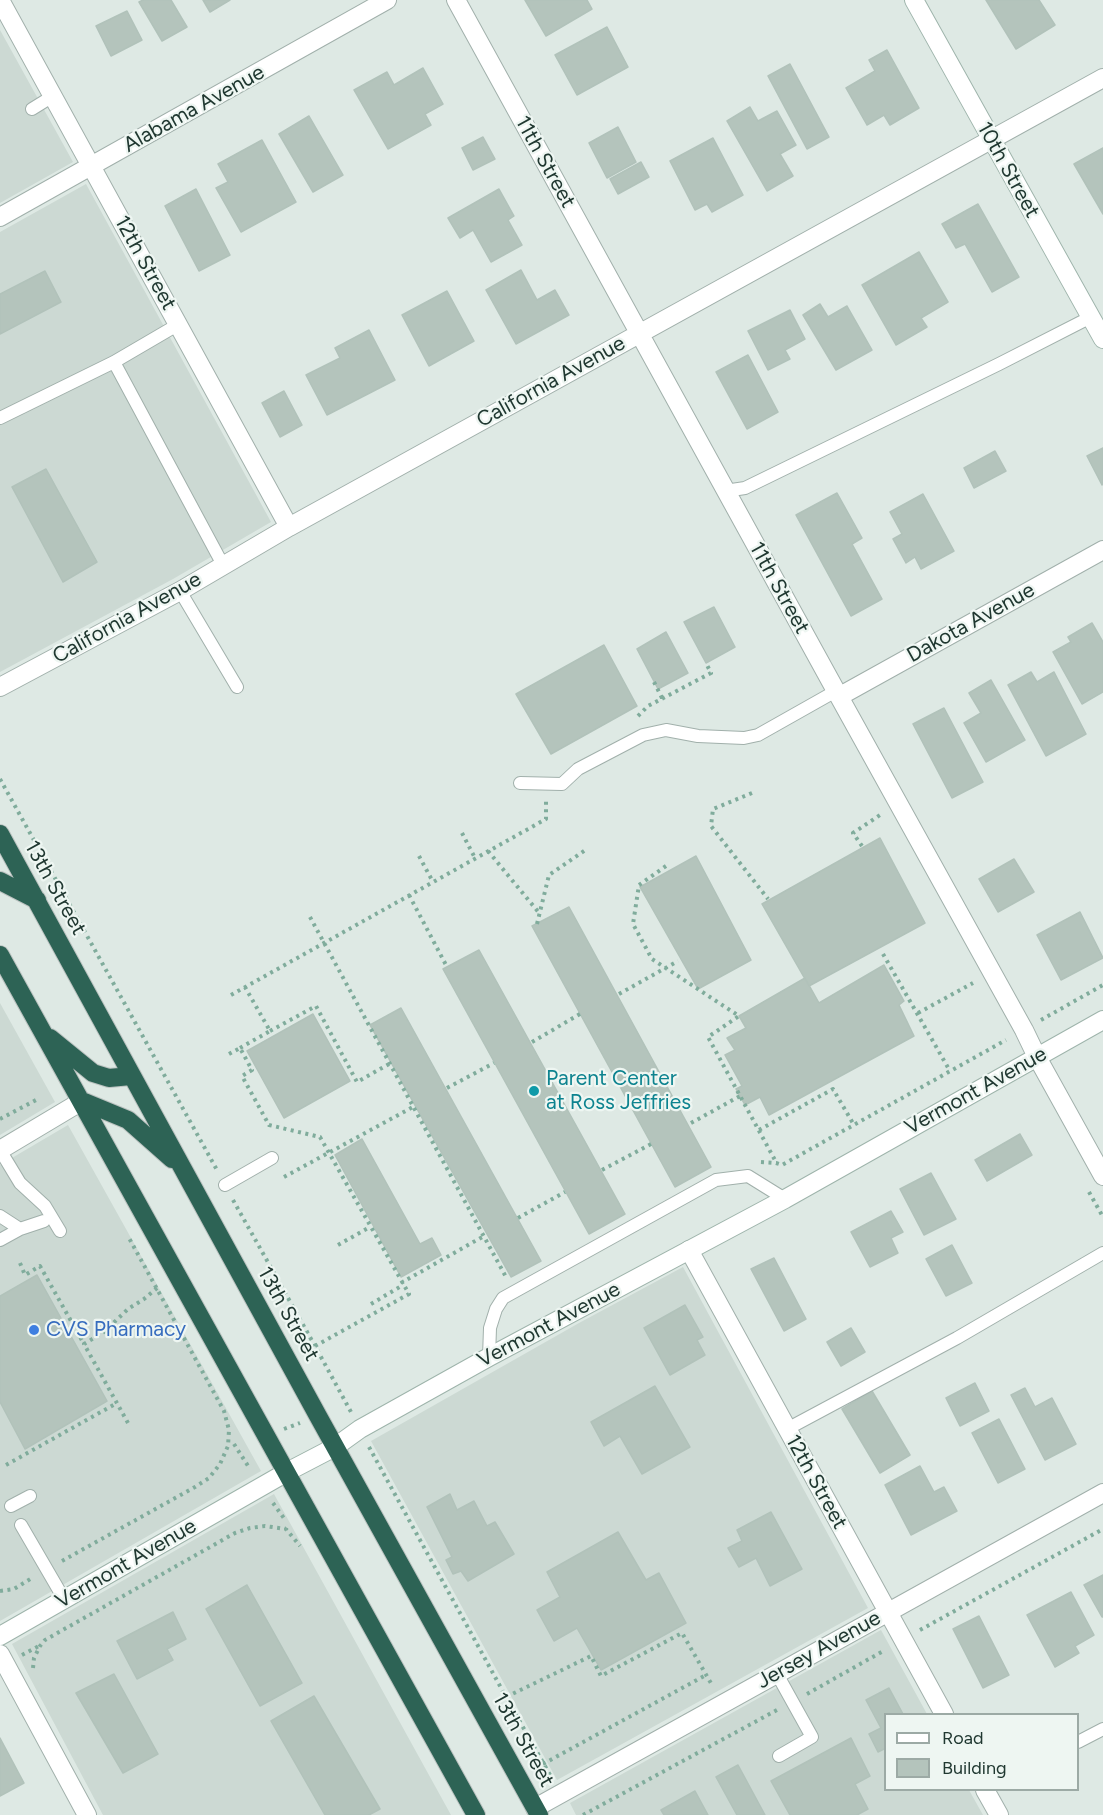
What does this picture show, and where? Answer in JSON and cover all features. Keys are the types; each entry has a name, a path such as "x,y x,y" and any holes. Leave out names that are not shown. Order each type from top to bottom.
{"highway":[{"name":"13th Street","path":"0,834 537,1811"},
{"path":"0,881 38,900"},
{"path":"0,955 476,1815"},
{"path":"41,1031 93,1073 109,1078 131,1076"},
{"path":"82,1101 128,1120 182,1168"}],"street":[{"name":"12th Street","path":"0,0 289,527"},
{"name":"Alabama Avenue","path":"0,218 387,0"},
{"name":"11th Street","path":"456,0 1103,1176"},
{"name":"10th Street","path":"914,0 1103,339"},
{"name":"California Avenue","path":"0,687 180,591 289,527 1103,78"},
{"name":"Dakota Avenue","path":"838,694 1103,550"},
{"name":"Vermont Avenue","path":"0,1636 287,1472 335,1447 360,1430 489,1357 786,1198 1103,1020"},
{"path":"0,1150 82,1101"},
{"name":"12th Street","path":"689,1250 943,1713"},
{"name":"Jersey Avenue","path":"537,1811 561,1793 1103,1493"},
{"path":"0,1654 87,1815"},
{"path":"987,1791 999,1815"}],"lane":[{"path":"32,109 53,96"},
{"path":"725,491 746,488 1091,317"},
{"path":"0,418 114,362 179,324"},
{"path":"114,362 223,565"},
{"path":"180,591 237,687"},
{"path":"520,783 562,784 578,769 643,735 666,730 698,736 744,738 758,735 838,694"},
{"path":"0,1150 20,1183 45,1206 60,1231"},
{"path":"225,1185 272,1158"},
{"path":"489,1357 490,1328 495,1310 503,1298 716,1180 748,1176 786,1198"},
{"path":"0,1216 20,1229"},
{"path":"0,1240 20,1229 44,1221"},
{"path":"787,1429 957,1338 1103,1253"},
{"path":"11,1506 30,1496"},
{"path":"21,1524 64,1599"},
{"path":"777,1674 812,1737 778,1756"},
{"path":"1079,1741 1103,1729"}],"path":[{"path":"630,721 648,706 711,673 706,663"},
{"path":"654,682 663,698"},
{"path":"0,779 561,1793"},
{"path":"231,995 546,819 546,784"},
{"path":"752,793 713,809 711,826 768,899"},
{"path":"862,846 853,833 880,815"},
{"path":"462,833 475,858"},
{"path":"537,924 549,875 587,849"},
{"path":"488,851 540,914"},
{"path":"419,855 434,882"},
{"path":"666,866 639,885 633,924 652,959 739,1016 708,1037 776,1163"},
{"path":"409,896 446,965"},
{"path":"310,917 509,1282"},
{"path":"883,954 950,1071"},
{"path":"619,994 678,961"},
{"path":"918,1014 973,983"},
{"path":"758,1161 782,1165 1103,985"},
{"path":"245,987 270,1031"},
{"path":"229,1054 316,1006 357,1082 389,1064"},
{"path":"532,1042 580,1014"},
{"path":"240,1048 252,1070 242,1076 269,1125 320,1137 409,1294 315,1346"},
{"path":"447,1088 494,1063"},
{"path":"759,1130 833,1089 854,1125"},
{"path":"691,1123 740,1096"},
{"path":"0,1119 40,1099"},
{"path":"284,1177 413,1107"},
{"path":"602,1170 651,1144"},
{"path":"518,1218 565,1192"},
{"path":"338,1245 370,1227"},
{"path":"371,1304 484,1236"},
{"path":"0,1591 14,1589 202,1483 220,1464 228,1446 229,1430 224,1411 129,1237"},
{"path":"20,1263 25,1275 40,1266 128,1423"},
{"path":"84,1344 104,1332 128,1309 157,1288"},
{"path":"6,1465 117,1403"},
{"path":"33,1674 34,1658 45,1640 235,1533 265,1526 286,1529"},
{"path":"584,1815 793,1702 1103,1529"},
{"path":"506,1697 591,1656 601,1676 682,1633 713,1687"},
{"path":"543,1764 706,1675"}],"shaded area":[{"path":"0,30 73,162 0,203"},
{"path":"86,184 271,522 173,579 0,672 0,232"},
{"path":"0,1003 55,1102 0,1135"},
{"path":"68,1125 261,1471 0,1621 0,1165"},
{"path":"683,1267 868,1608 557,1780 371,1441"},
{"path":"274,1494 451,1815 103,1815 12,1644"},
{"path":"881,1630 926,1713 884,1713 884,1791 970,1791 983,1815 576,1815 570,1803"}],"building":[{"path":"171,0 187,27 162,41 139,2"},
{"path":"203,0 230,0 210,12"},
{"path":"525,0 587,0 592,9 546,36"},
{"path":"986,0 1039,0 1055,25 1016,49"},
{"path":"127,11 142,40 111,56 96,26"},
{"path":"607,27 628,67 577,95 555,55"},
{"path":"887,50 919,108 890,125 884,115 867,125 846,88 875,71 869,60"},
{"path":"790,64 829,137 807,149 768,76"},
{"path":"423,68 443,104 425,114 431,125 388,149 354,90 387,72 394,85"},
{"path":"750,107 758,121 777,111 796,145 780,154 793,176 767,191 727,121"},
{"path":"309,116 343,175 313,192 279,134"},
{"path":"618,127 636,162 607,178 589,143"},
{"path":"483,137 495,159 473,170 462,148"},
{"path":"713,138 743,195 712,212 707,204 695,210 670,161"},
{"path":"262,140 296,202 241,232 216,188 228,182 218,164"},
{"path":"1103,148 1103,214 1074,164"},
{"path":"641,162 649,177 618,194 610,179"},
{"path":"196,189 230,255 199,271 165,206"},
{"path":"499,189 514,216 508,220 522,245 491,262 473,230 460,238 448,218"},
{"path":"978,204 1019,277 992,292 965,244 956,248 942,224"},
{"path":"919,252 948,302 921,318 927,327 896,345 862,285"},
{"path":"521,270 537,300 555,290 569,315 516,344 486,290"},
{"path":"45,271 61,302 0,334 0,294"},
{"path":"447,291 474,341 429,366 402,315"},
{"path":"820,304 828,317 847,306 872,350 836,370 803,315"},
{"path":"790,310 805,339 785,350 790,359 768,370 748,331"},
{"path":"369,330 395,380 327,415 306,375 340,358 335,348"},
{"path":"748,355 778,412 747,429 716,372"},
{"path":"284,391 302,425 280,437 262,403"},
{"path":"1103,448 1103,484 1102,485 1087,456"},
{"path":"995,451 1006,471 974,488 964,468"},
{"path":"46,469 97,562 63,582 12,487"},
{"path":"837,493 862,538 852,544 882,599 851,616 796,515"},
{"path":"923,494 954,551 921,569 915,557 906,563 893,539 902,534 890,512"},
{"path":"714,607 735,647 706,663 684,622"},
{"path":"1092,623 1103,642 1103,692 1082,704 1053,652 1071,642 1068,637"},
{"path":"666,632 688,673 658,689 637,649"},
{"path":"604,645 637,706 551,754 516,694"},
{"path":"1031,672 1037,682 1054,672 1086,734 1046,756 1008,685"},
{"path":"991,680 1025,740 986,762 964,723 981,713 969,693"},
{"path":"944,708 983,782 952,798 913,724"},
{"path":"880,838 925,923 809,986 762,904"},
{"path":"696,856 751,960 698,989 640,887"},
{"path":"1014,859 1034,892 998,912 979,879"},
{"name":"Parent Center at Ross Jeffries","path":"569,907 711,1167 675,1187 532,926"},
{"path":"1080,912 1103,958 1061,980 1037,935"},
{"name":"Parent Center at Ross Jeffries","path":"479,950 625,1214 589,1234 443,969"},
{"path":"884,965 904,1001 899,1005 914,1036 769,1115 760,1097 745,1105 736,1089 742,1086 725,1055 735,1050 727,1038 746,1028 739,1016 805,978 819,1003"},
{"path":"401,1008 541,1261 511,1277 370,1025"},
{"path":"313,1014 350,1081 284,1118 247,1051"},
{"path":"1020,1134 1032,1155 987,1181 975,1160"},
{"path":"362,1139 420,1244 432,1238 441,1255 401,1277 335,1155"},
{"path":"931,1173 956,1219 924,1235 900,1189"},
{"path":"891,1211 903,1232 891,1238 898,1253 870,1267 851,1232"},
{"path":"952,1245 972,1283 946,1296 926,1259"},
{"path":"774,1258 806,1319 784,1331 751,1269"},
{"name":"CVS Pharmacy","path":"37,1275 107,1401 25,1449 0,1402 0,1296"},
{"path":"685,1305 703,1337 697,1340 705,1355 670,1375 644,1328"},
{"path":"851,1328 865,1352 841,1366 827,1342"},
{"path":"975,1383 989,1411 960,1426 946,1398"},
{"path":"655,1386 690,1447 642,1474 620,1436 604,1446 591,1422"},
{"path":"1025,1388 1035,1407 1052,1398 1076,1444 1045,1460 1011,1395"},
{"path":"872,1391 910,1455 880,1473 842,1409"},
{"path":"999,1419 1025,1469 998,1483 972,1433"},
{"path":"920,1466 934,1492 944,1487 957,1511 911,1535 885,1485"},
{"path":"450,1494 457,1510 474,1501 487,1526 495,1522 514,1554 468,1581 461,1571 453,1574 446,1560 452,1557 427,1507"},
{"path":"771,1512 802,1569 770,1586 756,1558 739,1567 728,1548 742,1541 737,1530"},
{"path":"618,1532 646,1580 659,1573 686,1623 601,1670 577,1628 554,1641 537,1610 560,1597 547,1572"},
{"path":"1103,1575 1103,1617 1102,1617 1084,1585"},
{"path":"247,1585 302,1683 260,1706 206,1609"},
{"path":"1071,1592 1094,1635 1075,1646 1079,1653 1055,1667 1027,1615"},
{"path":"173,1612 186,1639 167,1649 173,1660 137,1679 117,1641"},
{"path":"979,1616 1009,1675 983,1688 953,1629"},
{"path":"114,1674 158,1754 123,1773 76,1693"},
{"path":"889,1688 902,1713 884,1713 884,1749 878,1752 869,1734 881,1728 866,1700"},
{"path":"314,1696 380,1809 369,1815 325,1815 271,1721"},
{"path":"0,1738 24,1783 0,1796"},
{"path":"851,1738 870,1776 855,1784 868,1809 857,1815 790,1815 771,1781"},
{"path":"738,1765 765,1815 737,1815 716,1777"},
{"path":"695,1791 708,1815 664,1815 661,1810"}],"place":[{"name":"Parent Center at Ross Jeffries","path":"534,1091"},
{"name":"CVS Pharmacy","path":"34,1330"}]}
